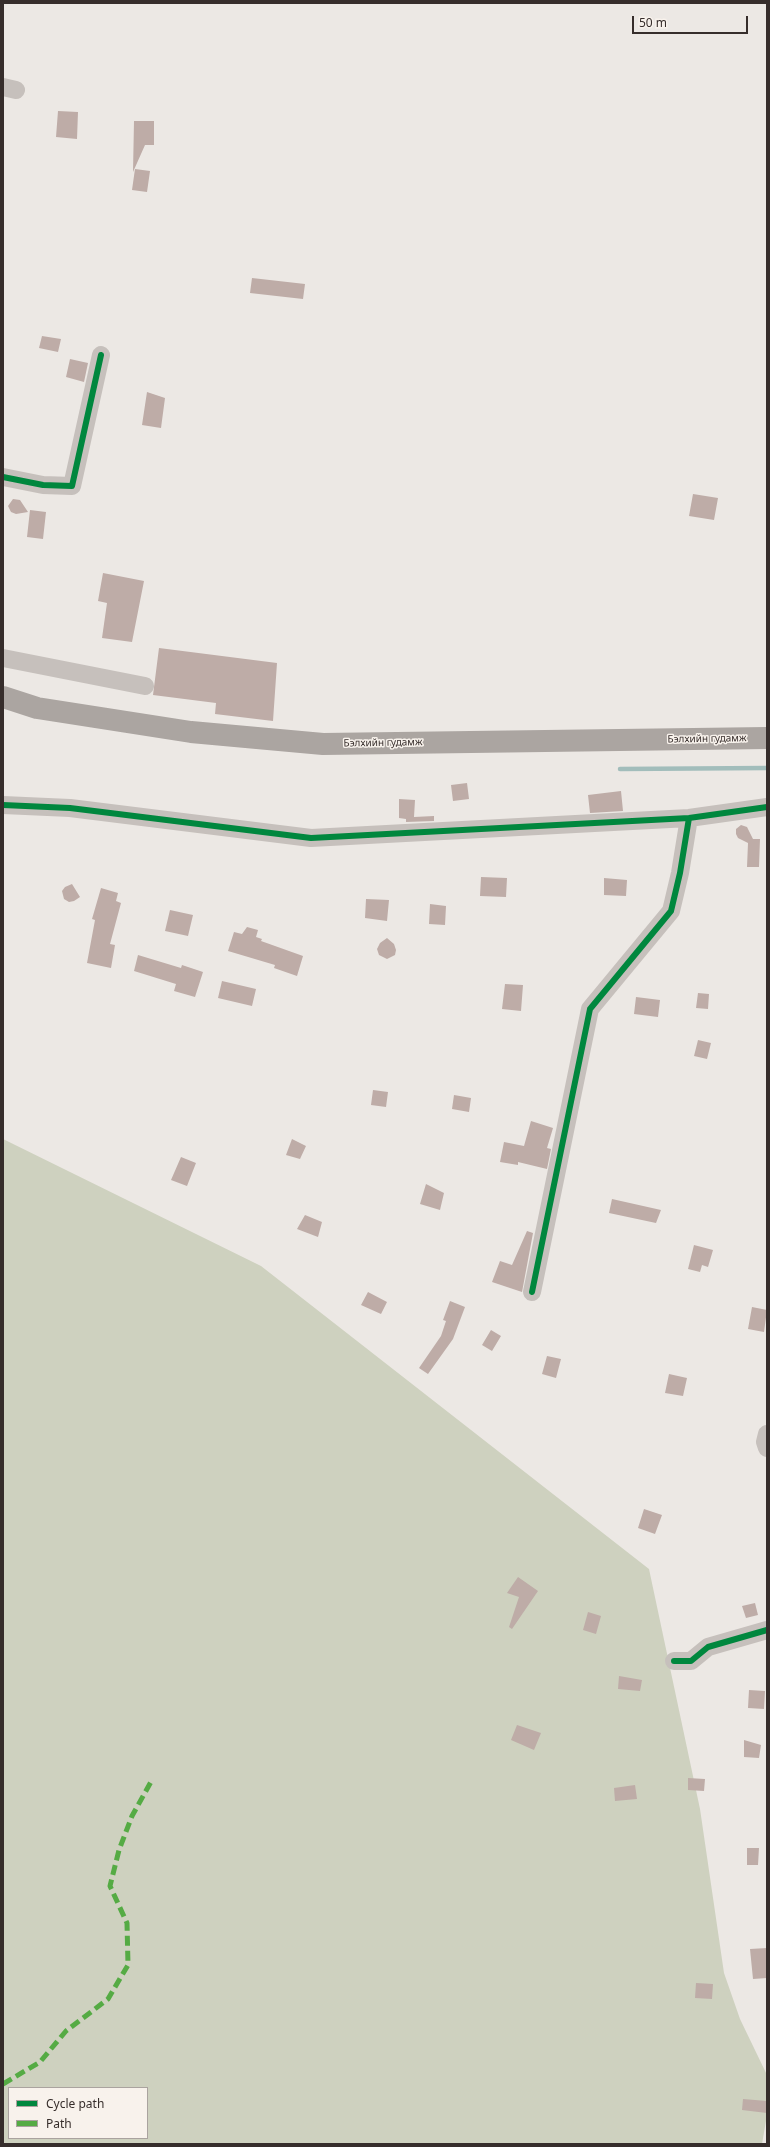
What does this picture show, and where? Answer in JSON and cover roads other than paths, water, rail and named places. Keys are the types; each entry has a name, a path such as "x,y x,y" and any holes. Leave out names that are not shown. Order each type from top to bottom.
{"main road":[{"name":"Бэлхийн гудамж","path":"3,697 37,708 191,732 323,744 767,738"}],"street":[{"path":"3,477 43,485 72,486 101,355"},
{"path":"3,658 145,686"},
{"path":"3,805 70,808 311,838 689,818 767,807"},
{"path":"532,1292 590,1009 671,911 680,873 689,818"},
{"path":"767,1434 765,1442 767,1448"},
{"path":"674,1661 691,1661 708,1647 767,1630"}],"waterway":[{"path":"620,769 767,768"}]}
